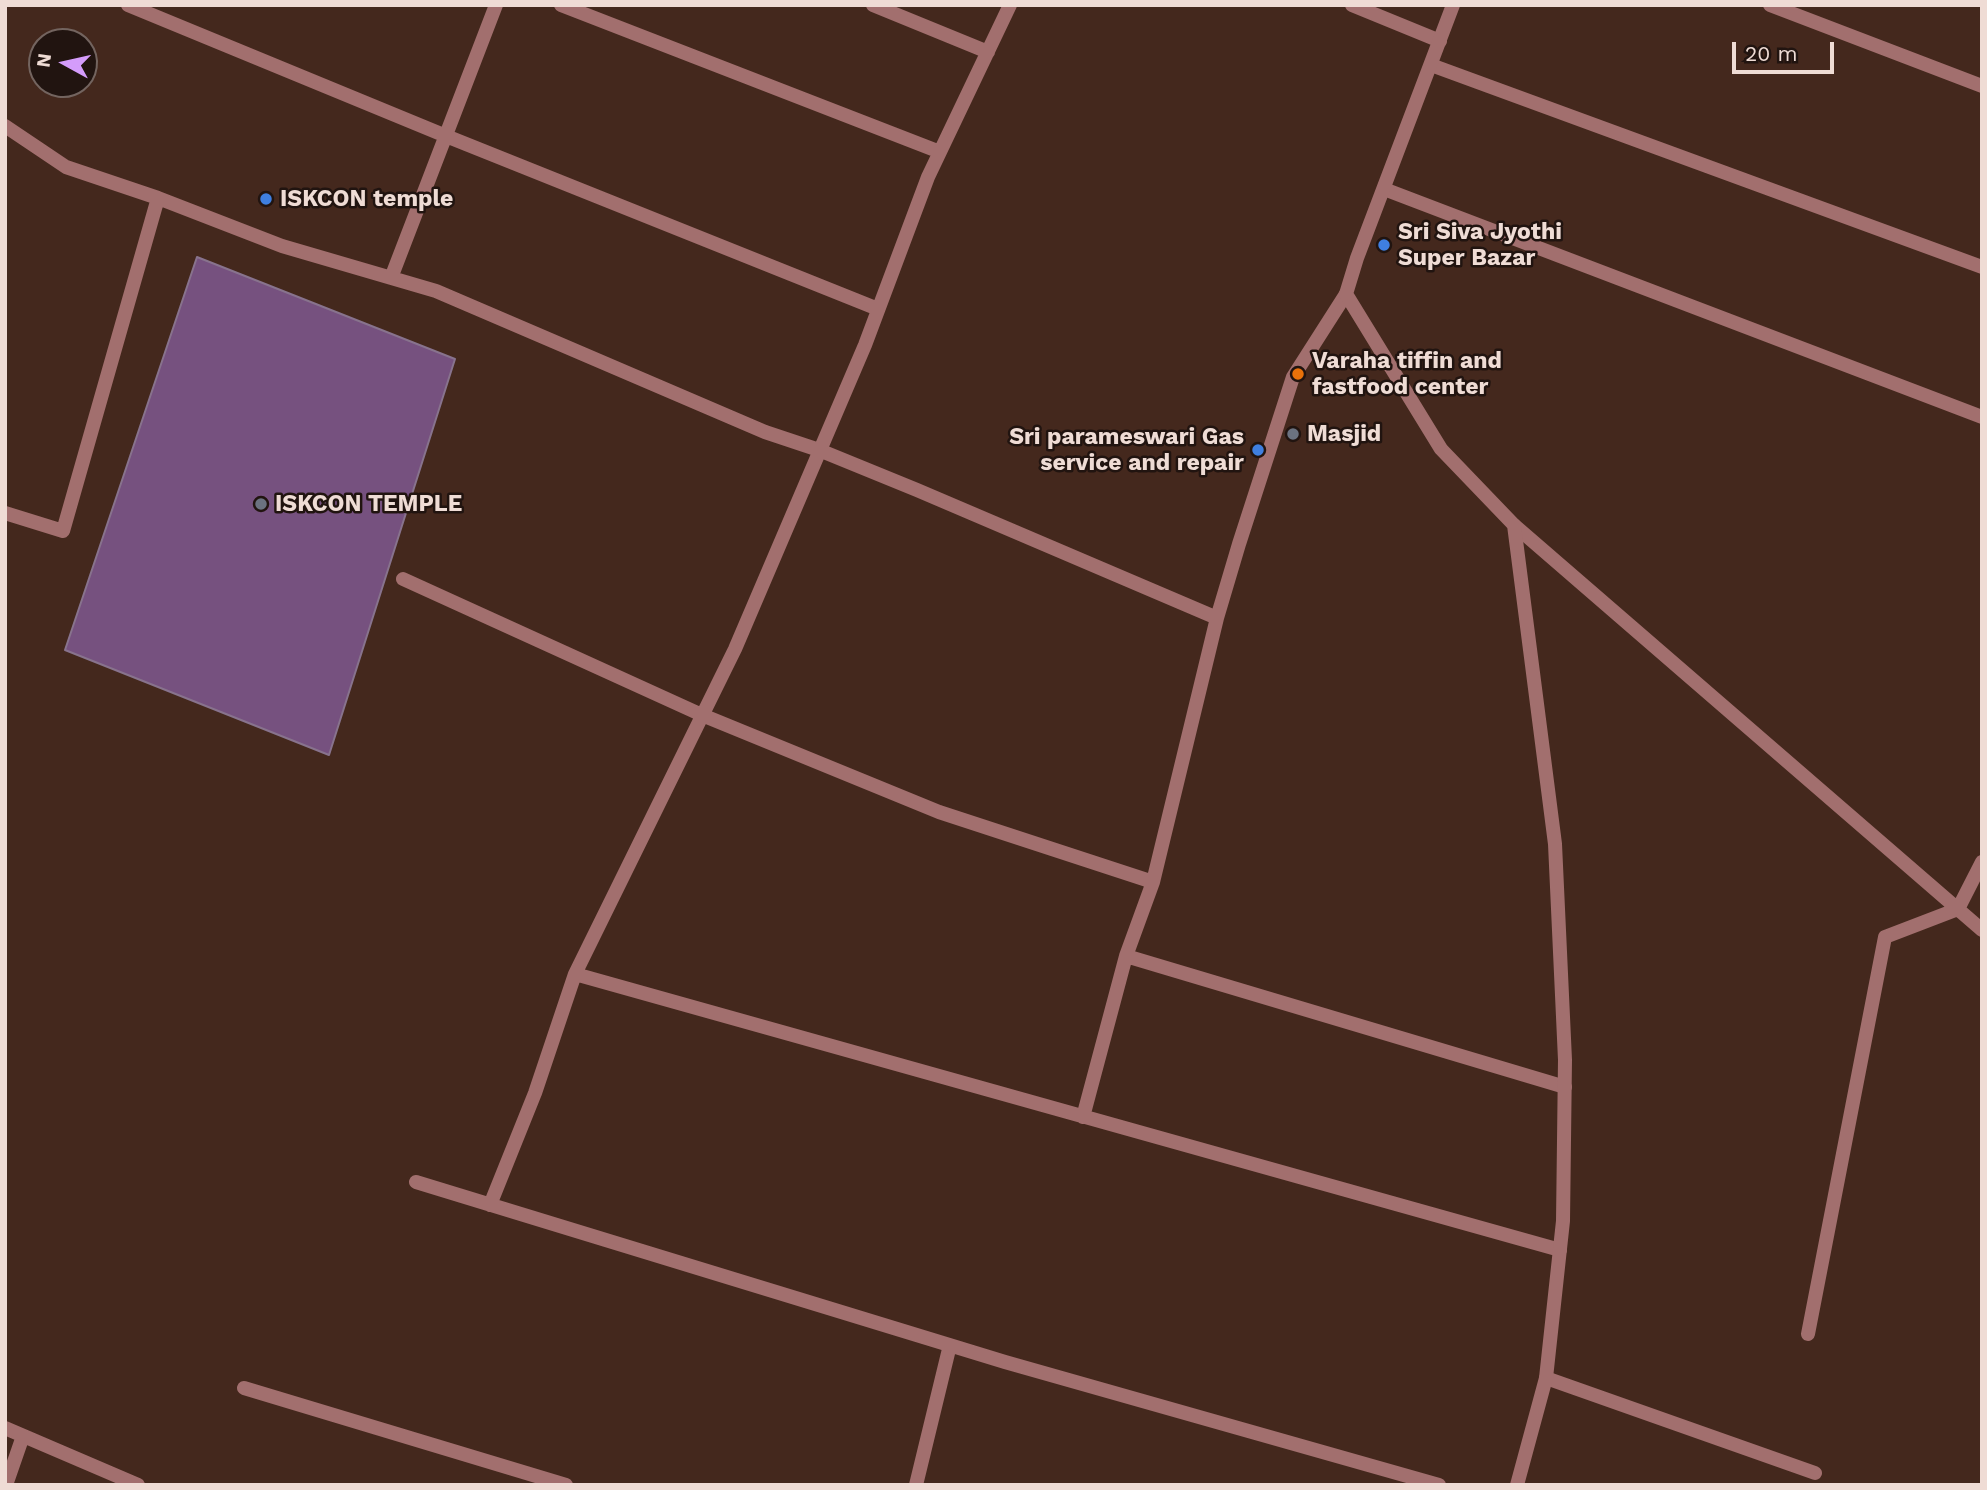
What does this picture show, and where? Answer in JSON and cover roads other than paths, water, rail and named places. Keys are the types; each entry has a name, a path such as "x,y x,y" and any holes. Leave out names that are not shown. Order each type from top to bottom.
{"street":[{"path":"128,5 878,309"},
{"path":"391,278 496,5"},
{"path":"561,5 940,152"},
{"path":"873,5 988,52"},
{"path":"490,1205 536,1093 575,974 734,649 865,345 928,177 1010,5"},
{"path":"1352,5 1440,41"},
{"path":"1083,1117 1126,956 1153,882 1217,618 1238,544 1293,377 1346,294 1357,258 1453,5"},
{"path":"1770,5 1982,86"},
{"path":"1431,65 1982,267"},
{"path":"5,126 66,167 158,198 282,246 436,292 765,432 819,450 917,490 1217,618"},
{"path":"1384,189 1982,417"},
{"path":"5,513 63,531 158,198"},
{"path":"1346,294 1441,449 1514,525 1982,930"},
{"path":"1514,525 1555,844 1565,1087 1563,1221 1546,1378 1517,1485"},
{"path":"403,579 702,715 939,813 1153,882"},
{"path":"1808,1334 1885,937 1958,909 1982,862"},
{"path":"1126,956 1565,1087"},
{"path":"575,974 1560,1250"},
{"path":"416,1182 950,1345 1439,1485"},
{"path":"916,1485 950,1345"},
{"path":"1546,1378 1815,1473"},
{"path":"244,1388 520,1478 566,1485"},
{"path":"5,1428 138,1485"},
{"path":"6,1485 23,1436"}],"place":[{"name":"ISKCON temple","path":"266,199"},
{"name":"Sri Siva Jyothi Super Bazar","path":"1384,245"},
{"name":"Varaha tiffin and fastfood center","path":"1298,374"},
{"name":"Masjid","path":"1293,434"},
{"name":"Sri parameswari Gas service and repair","path":"1258,450"},
{"name":"ISKCON TEMPLE","path":"261,504"}]}
